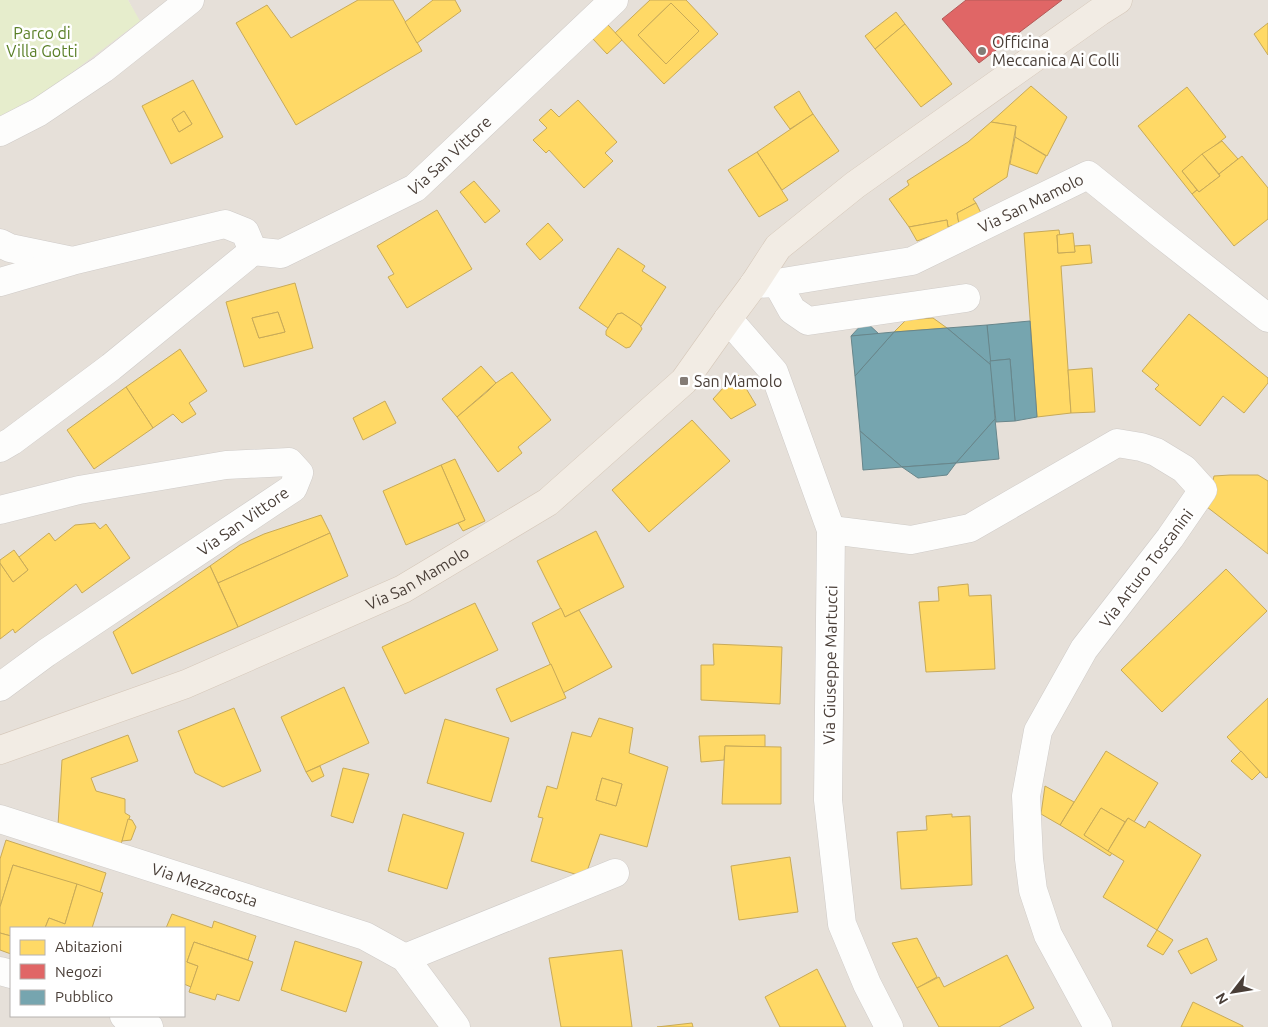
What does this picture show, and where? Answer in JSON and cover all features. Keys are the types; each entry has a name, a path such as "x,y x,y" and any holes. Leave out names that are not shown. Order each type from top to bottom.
{"main road":[{"name":"Via San Mamolo","path":"0,750 186,684 403,589 548,502 684,380 728,319 765,283 778,247 855,185 1098,12 1118,0"}],"street":[{"path":"0,132 39,112 103,69 190,0"},
{"name":"Via San Vittore","path":"253,251 281,254 415,188 614,0"},
{"name":"Via San Mamolo","path":"765,283 912,261 1088,175 1268,318"},
{"path":"0,282 72,261 225,224 245,232 253,251 111,367 0,448"},
{"path":"0,243 10,248 72,261"},
{"path":"765,283 792,310 808,321 966,298"},
{"name":"Via Giuseppe Martucci","path":"728,319 774,372 831,530 828,800 842,924 867,984 890,1027"},
{"name":"Via Arturo Toscanini","path":"831,530 911,540 970,528 1117,443 1156,452 1184,469 1203,490 1170,538 1084,649 1038,731 1026,796 1029,859 1033,890 1048,935 1098,1027"},
{"name":"Via San Vittore","path":"0,510 79,490 226,465 289,462 300,473 293,488 0,687"},
{"name":"Via Mezzacosta","path":"0,819 365,936 405,958 456,1027"},
{"path":"405,958 615,874"},
{"path":"126,1017 149,1027"}],"shaded area":[{"path":"128,0 1268,0 1268,1027 0,1027 0,116 46,92 139,21"}],"green space":[{"name":"Parco di Villa Gotti","path":"0,0 128,0 140,21 46,92 0,116"}],"building: Abitazioni":[{"path":"358,0 393,0 422,51 296,125 236,23 267,5 291,38"},
{"path":"433,0 455,0 461,11 417,43 405,22"},
{"path":"650,0 686,0 718,34 664,84 615,33","holes":["671,3 699,31 666,64 638,35"]},
{"path":"671,3 699,31 666,64 638,35"},
{"path":"896,12 905,24 875,49 865,36"},
{"path":"1268,23 1268,55 1254,34"},
{"path":"905,24 952,84 921,107 875,49"},
{"path":"608,25 622,40 607,54 593,39"},
{"path":"193,80 223,137 171,164 142,106","holes":["184,111 192,124 179,132 172,119"]},
{"path":"1031,86 1067,117 1047,156 1015,137 1016,126 991,122"},
{"path":"1187,87 1226,137 1182,171 1197,190 1192,194 1138,126"},
{"path":"799,91 813,114 790,129 774,107"},
{"path":"578,100 617,142 605,153 613,161 584,188 549,150 546,153 533,140 547,128 539,120 551,109 559,117"},
{"path":"184,111 192,124 179,132 172,119"},
{"path":"813,114 839,151 782,190 757,152"},
{"path":"991,122 1016,126 1007,177 973,199 976,203 957,213 959,224 948,227 947,220 909,227 889,199 909,185 907,181 968,142"},
{"path":"1015,137 1046,156 1037,174 1010,164"},
{"path":"1222,141 1238,159 1219,174 1202,154"},
{"path":"757,152 788,200 759,217 728,170"},
{"path":"1202,154 1220,176 1199,192 1182,171"},
{"path":"1242,156 1268,188 1268,219 1234,246 1192,194 1197,190 1199,192"},
{"path":"474,181 500,211 485,223 460,192"},
{"path":"976,203 983,217 917,241 909,227 947,220 948,227 959,224 957,213"},
{"path":"437,210 472,269 407,308 388,277 394,274 377,246"},
{"path":"548,223 563,240 540,260 526,244"},
{"path":"1059,230 1060,236 1057,235 1058,253 1075,252 1074,246 1090,245 1092,263 1061,266 1071,413 1037,417 1024,233"},
{"path":"1073,233 1075,252 1058,253 1057,235"},
{"path":"618,248 645,266 642,271 666,287 641,326 622,313 617,314 608,328 579,308"},
{"path":"295,283 313,348 244,367 226,302","holes":["278,312 285,332 259,338 252,318"]},
{"path":"278,312 285,332 259,338 252,318"},
{"path":"622,313 640,325 642,329 630,347 626,348 606,335 606,331 617,314"},
{"path":"1189,314 1268,378 1268,383 1244,413 1223,396 1200,426 1155,389 1159,385 1142,371"},
{"path":"933,318 947,328 894,332 906,320"},
{"path":"180,349 207,391 189,403 196,414 182,423 173,414 153,428 126,387"},
{"path":"481,366 496,383 457,417 442,399"},
{"path":"1092,368 1095,412 1071,413 1068,370"},
{"path":"512,372 551,420 518,447 522,453 498,472 457,417 496,383"},
{"path":"735,375 738,375 756,405 731,419 713,399"},
{"path":"126,387 153,428 94,469 67,430"},
{"path":"385,401 396,423 363,440 353,418"},
{"path":"692,420 730,461 649,532 612,490"},
{"path":"455,459 485,521 463,531 458,523 465,520 441,465"},
{"path":"441,465 465,520 406,545 383,491"},
{"path":"1258,475 1268,481 1268,554 1207,507 1214,476"},
{"path":"321,515 330,533 218,583 210,566 240,545 264,534"},
{"path":"95,523 100,529 106,524 130,558 82,593 76,584 15,633 13,629 0,639 0,563 13,582 28,570 19,557 49,533 55,541 75,525"},
{"path":"596,531 624,587 565,617 537,561"},
{"path":"330,533 348,576 238,627 218,583"},
{"path":"14,550 28,570 13,582 0,563 0,560"},
{"path":"210,566 238,627 132,674 113,632"},
{"path":"1226,569 1267,611 1162,712 1121,670"},
{"path":"968,584 969,596 991,595 995,669 926,672 919,602 939,601 938,587"},
{"path":"475,603 498,650 405,694 382,647"},
{"path":"561,608 565,617 579,610 612,667 563,693 532,623"},
{"path":"713,644 782,647 780,704 701,700 701,665 714,665"},
{"path":"551,664 566,698 511,722 496,689"},
{"path":"344,687 369,743 306,772 281,717"},
{"path":"1268,698 1268,777 1266,778 1227,737"},
{"path":"234,708 261,771 223,787 195,773 178,731"},
{"path":"599,718 633,728 629,753 668,767 647,847 600,834 585,877 531,861 543,818 538,817 547,786 557,789 572,732 591,737","holes":["602,778 622,784 616,806 596,800"]},
{"path":"445,719 509,738 491,802 427,783"},
{"path":"128,735 138,761 91,778 96,791 125,799 125,813 130,816 121,844 58,825 62,760"},
{"path":"765,735 765,747 725,746 724,760 701,762 699,736"},
{"path":"725,746 781,747 781,804 722,804"},
{"path":"1106,751 1158,783 1134,822 1128,818 1125,822 1101,808 1084,835 1112,853 1110,856 1060,825"},
{"path":"1241,751 1260,772 1252,780 1231,761"},
{"path":"320,766 324,776 312,782 306,772"},
{"path":"343,768 369,774 353,823 331,816"},
{"path":"602,778 622,784 616,806 596,800"},
{"path":"1045,786 1074,802 1060,825 1041,814"},
{"path":"1101,808 1125,822 1108,851 1084,835"},
{"path":"403,814 464,833 447,889 388,871"},
{"path":"952,814 952,817 970,816 972,885 901,889 897,832 927,830 926,816"},
{"path":"1128,818 1145,828 1149,821 1201,855 1157,930 1103,897 1124,861 1108,851"},
{"path":"128,819 132,820 136,827 131,840 122,841"},
{"path":"6,840 106,873 100,892 13,865 0,907 0,859"},
{"path":"790,857 798,912 739,920 731,866"},
{"path":"13,865 77,884 65,924 49,918 45,927 10,927 10,936 0,933 0,907"},
{"path":"77,884 103,893 92,927 45,927 49,918 65,924"},
{"path":"172,914 212,928 214,921 256,936 248,960 194,942 187,962 198,966 191,987 185,984 185,927 166,927"},
{"path":"1157,930 1173,940 1163,955 1147,946"},
{"path":"0,933 10,936 10,954 0,950"},
{"path":"917,938 937,977 917,988 892,943"},
{"path":"1207,938 1217,960 1191,974 1178,951"},
{"path":"295,941 362,962 346,1012 281,990"},
{"path":"194,942 253,962 239,1001 217,994 215,1000 189,992 198,966 187,962"},
{"path":"622,950 632,1027 561,1027 549,958"},
{"path":"1007,955 1034,1008 999,1027 939,1027 917,988 939,977 944,987"},
{"path":"817,969 846,1027 780,1027 765,997"},
{"path":"1193,1002 1243,1026 1243,1027 1181,1027"},
{"path":"692,1023 693,1027 657,1027"}],"building: Negozi":[{"path":"966,0 1062,0 979,63 942,19"}],"building: Pubblico":[{"path":"865,321 879,334 851,336"},
{"path":"1030,321 1037,417 1015,421 1010,359 990,361 987,325"},
{"path":"987,325 991,365 947,328"},
{"path":"947,328 991,365 995,419 956,463 902,467 860,431 855,376 894,332"},
{"path":"894,332 855,376 851,336"},
{"path":"1010,359 1015,421 996,422 990,361"},
{"path":"995,419 999,459 956,463"},
{"path":"860,431 902,467 863,470"},
{"path":"956,463 947,475 918,478 902,467"}],"place":[{"name":"Officina Meccanica Ai Colli","path":"982,51"},
{"name":"San Mamolo","path":"684,381"}]}
